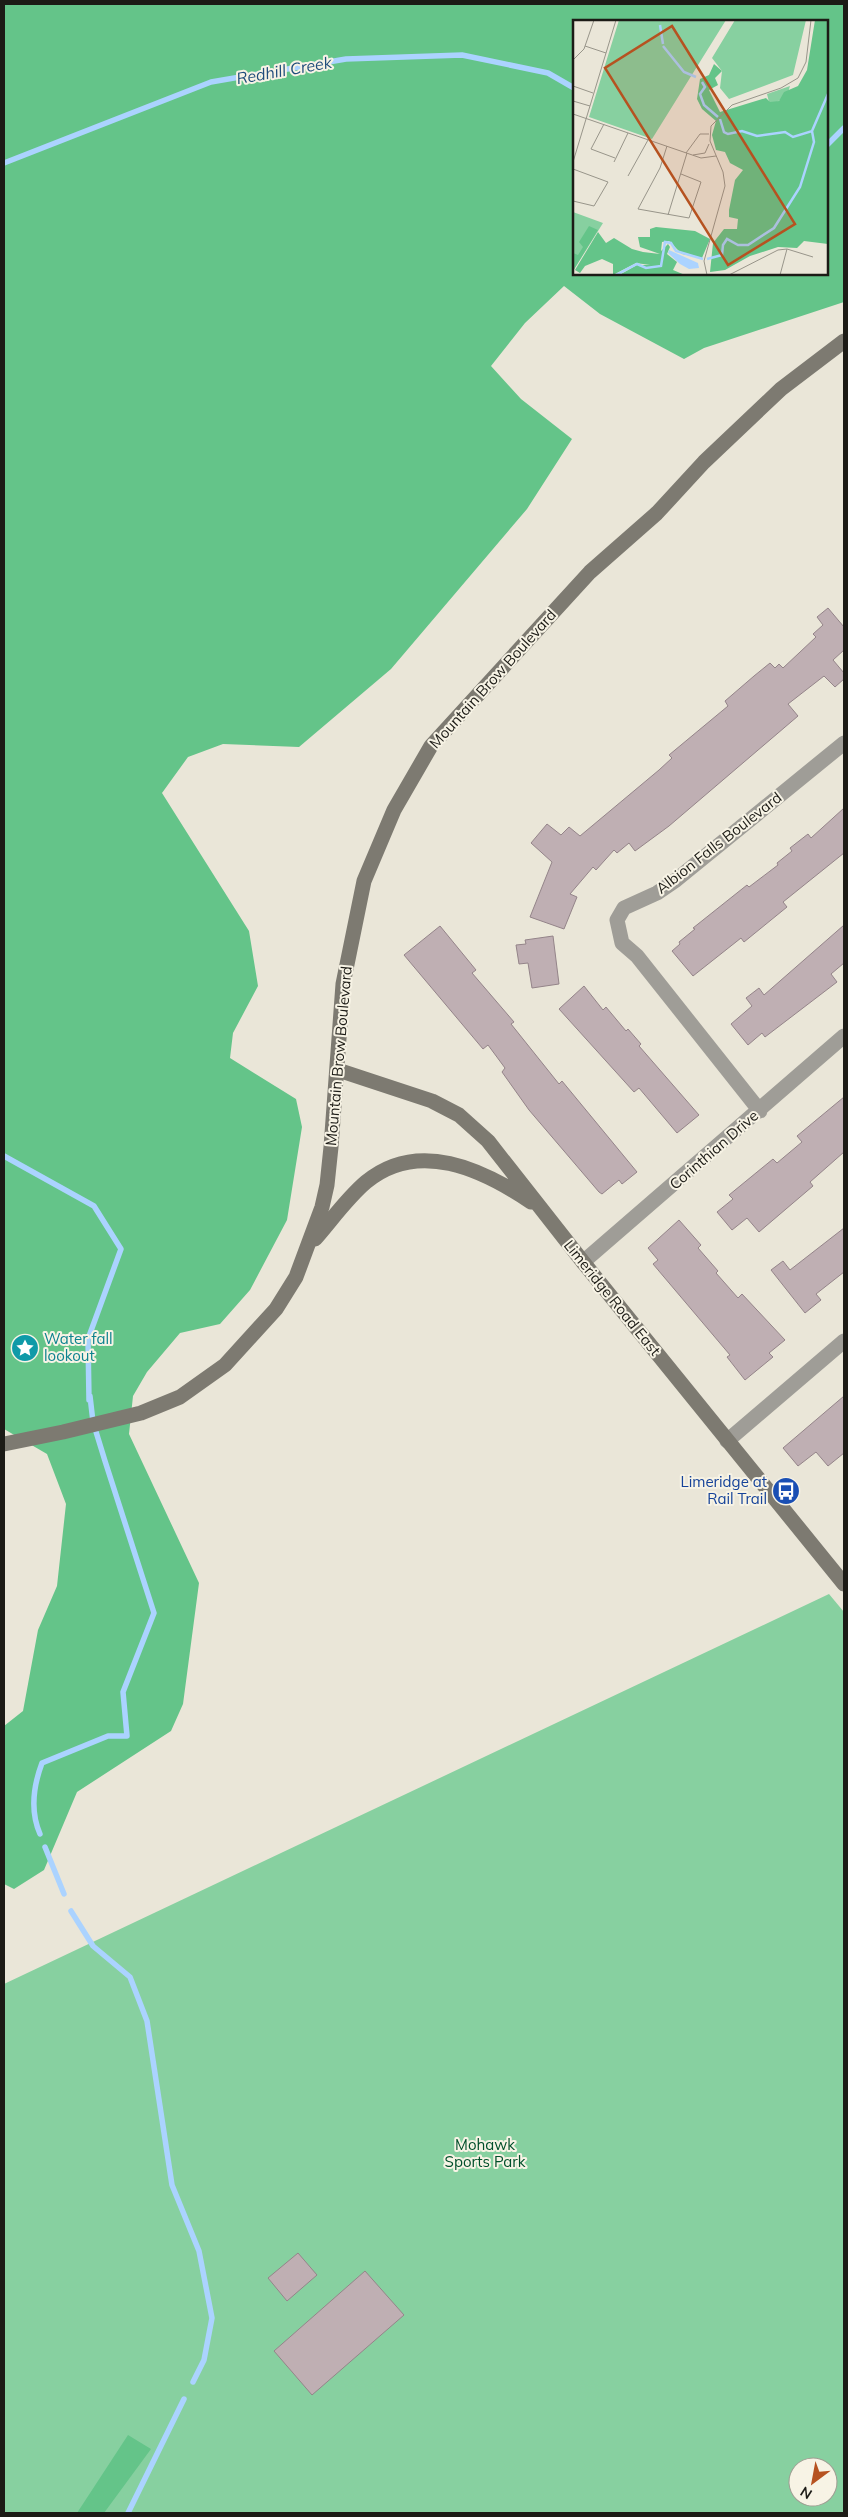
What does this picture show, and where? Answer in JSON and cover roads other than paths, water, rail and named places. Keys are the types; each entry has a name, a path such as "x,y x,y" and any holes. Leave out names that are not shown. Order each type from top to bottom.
{"main road":[{"name":"Mountain Brow Boulevard","path":"4,1444 141,1413 180,1397 225,1365 260,1329 296,1277 310,1244 327,1185 338,1070 343,984 364,881 394,810 431,746 590,572 657,513 704,462 781,389 844,341"},
{"name":"Limeridge Road East","path":"338,1070 432,1101 459,1115 488,1140 583,1262 844,1584"},
{"path":"310,1244 365,1182 382,1171 412,1161 432,1160 476,1172 504,1185 542,1210"}],"street":[{"name":"Albion Falls Boulevard","path":"760,1111 637,956 622,943 617,920 624,908 657,894 676,880 844,743"},
{"name":"Corinthian Drive","path":"583,1262 760,1111 844,1036"},
{"path":"727,1440 844,1341"}],"waterway":[{"name":"Redhill Creek","path":"4,163 211,82 346,59 462,55 548,73 573,87"},
{"name":"Redhill Creek","path":"828,144 844,128"},
{"path":"4,1156 94,1206 121,1249 88,1339 89,1400 90,1396 93,1422 154,1613 123,1692 127,1736 108,1736 42,1763 36,1781 34,1799 35,1817 40,1834"},
{"path":"45,1847 64,1894"},
{"path":"71,1911 93,1946 130,1977 147,2021 172,2185 199,2251 212,2318 204,2360 193,2382"},
{"path":"128,2513 184,2399"}],"place":[{"name":"Water fall lookout","path":"25,1348"},
{"name":"Limeridge at Rail Trail","path":"786,1491"}],"park label":[{"name":"Mohawk Sports Park","path":"485,2154"}]}
